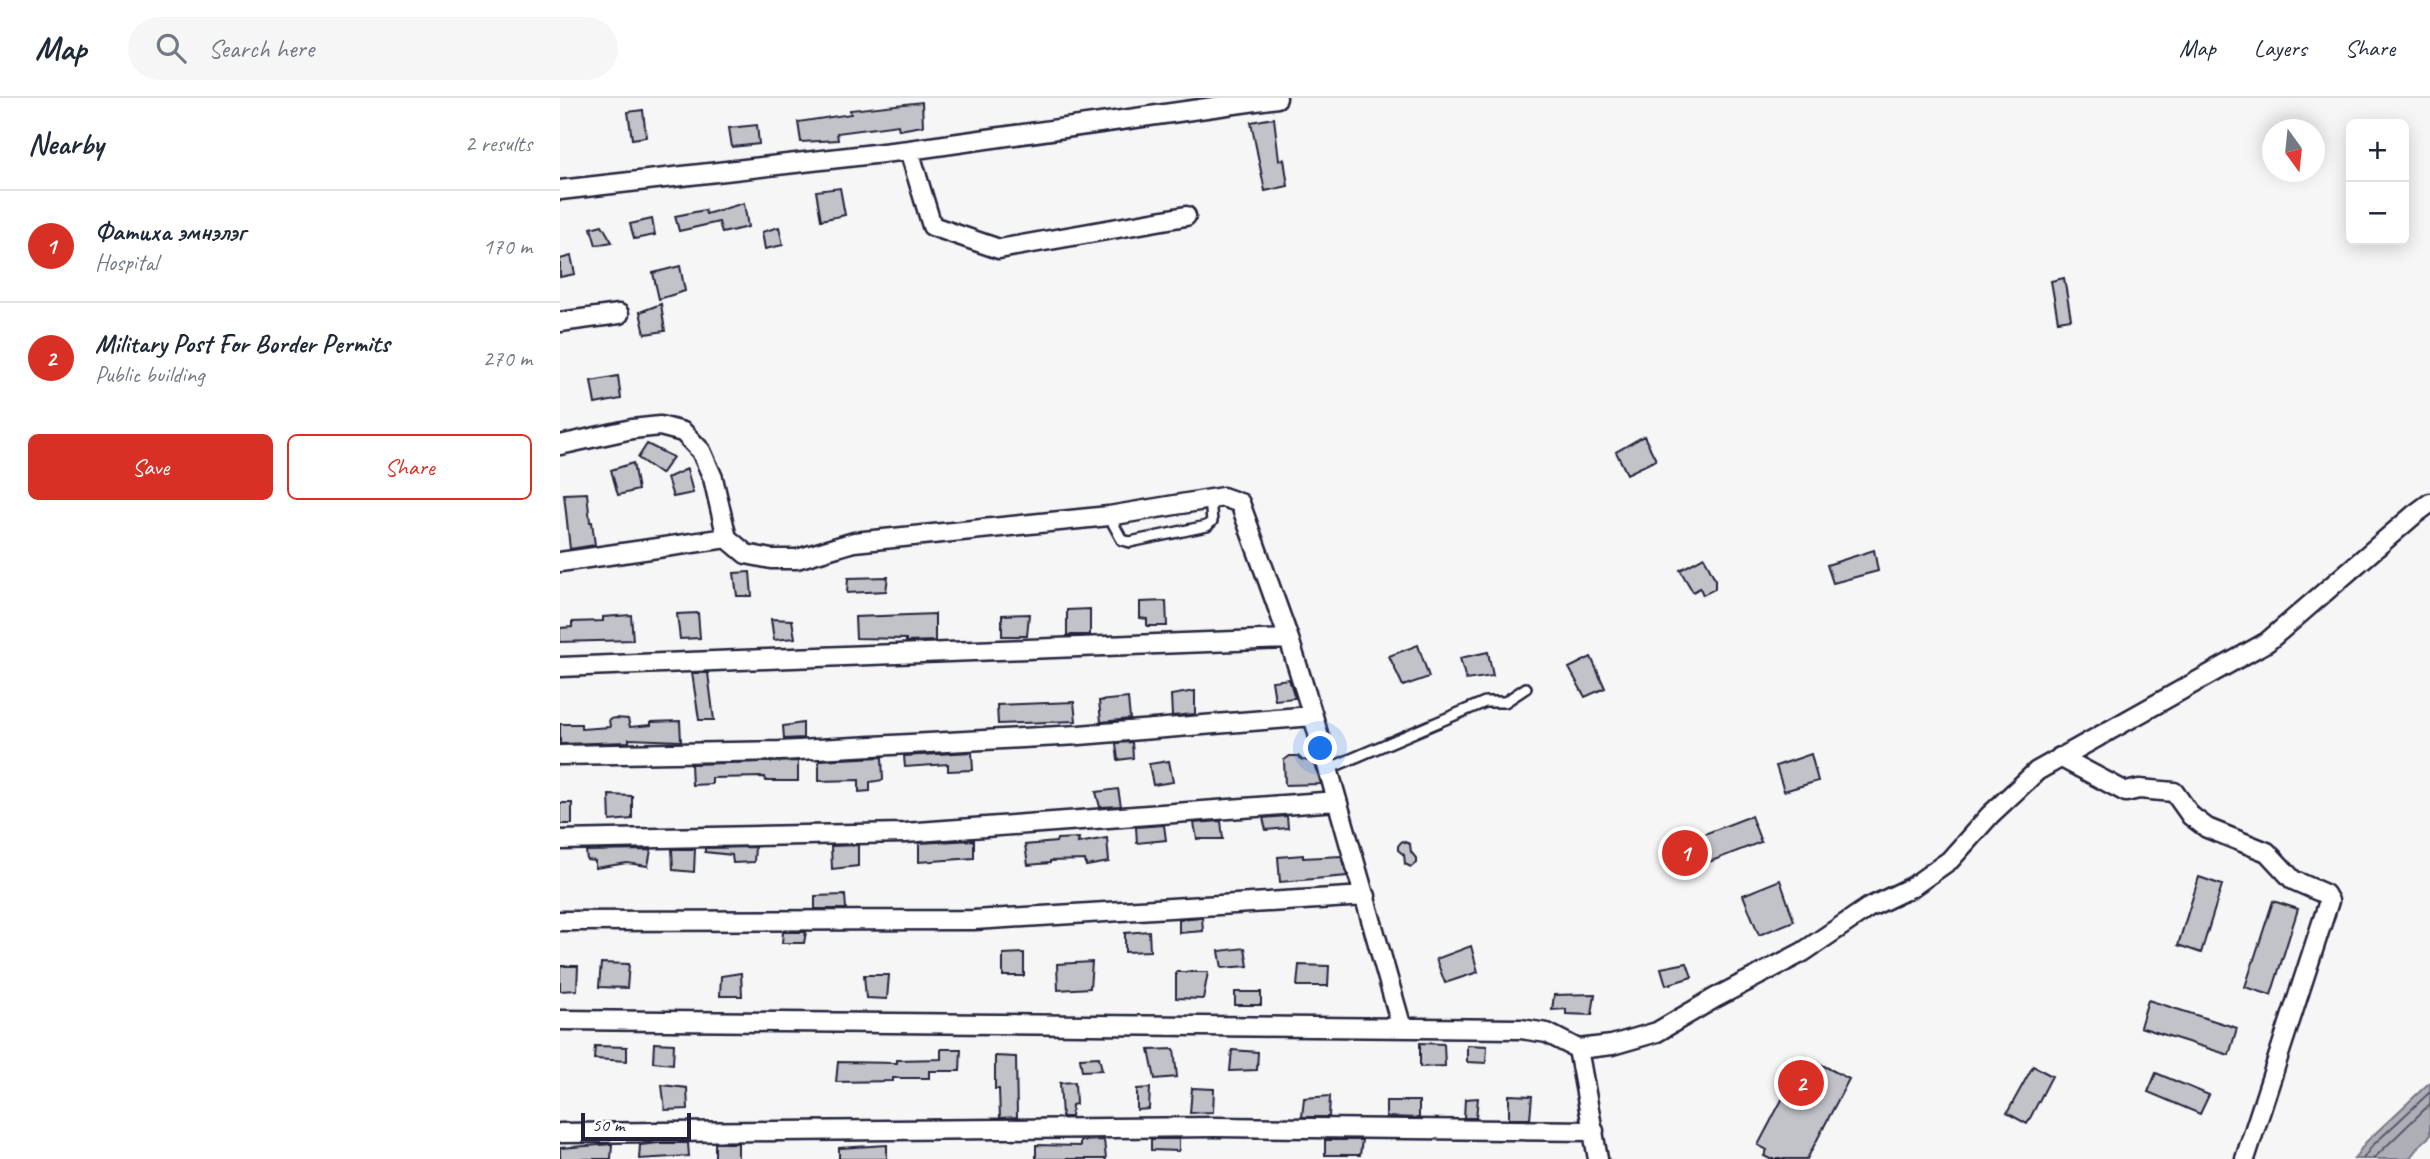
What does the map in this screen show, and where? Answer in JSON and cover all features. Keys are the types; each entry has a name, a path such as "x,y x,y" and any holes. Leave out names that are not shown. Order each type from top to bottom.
{"street":[{"path":"560,190 909,150 1277,98"},
{"path":"909,150 932,226 999,249 1186,216"},
{"path":"560,322 620,314"},
{"path":"560,445 632,429 660,426 683,432 702,452 713,478 727,538 746,554 771,559 797,559 854,542 1109,516 1223,497 1240,503 1289,639 1313,716 1402,1027"},
{"path":"560,1020 1521,1029 1547,1034 1578,1049 1612,1045 1657,1032 1803,952 1867,908 1912,887 1950,860 1990,815 2037,771 2267,642 2430,503"},
{"path":"560,562 727,538"},
{"path":"560,667 1289,639"},
{"path":"560,755 807,750 1079,735 1313,716"},
{"path":"2060,757 2126,792 2139,789 2174,792 2191,816 2207,828 2267,852 2293,880 2325,894 2329,901 2245,1159"},
{"path":"560,839 905,833 1337,801"},
{"path":"560,921 974,920 1366,896"},
{"path":"1578,1049 1598,1159"},
{"path":"560,1133 1214,1127 1594,1131"}],"lane":[{"path":"1109,516 1122,540 1130,542 1207,526 1212,521 1210,500"},
{"path":"1328,769 1485,702 1505,702 1526,688"}],"water":[{"path":"2430,1082 2430,1136 2409,1159 2354,1159 2366,1142"}],"building":[{"path":"922,102 923,126 899,130 898,125 837,133 838,140 801,142 798,122 851,114 850,110"},
{"path":"643,110 646,137 632,139 628,112"},
{"path":"1274,118 1279,160 1284,159 1288,186 1265,191 1251,122"},
{"path":"757,125 759,144 732,147 729,128"},
{"path":"840,188 845,215 821,220 816,191"},
{"path":"744,203 748,227 722,233 719,222 679,231 675,216 705,210 706,214"},
{"path":"652,219 655,235 634,239 630,224"},
{"path":"602,225 612,242 596,245 591,228"},
{"path":"779,227 783,245 765,249 762,232"},
{"path":"571,256 575,274 560,277 560,259"},
{"path":"680,266 685,291 659,299 653,273"},
{"path":"2064,278 2071,319 2058,321 2051,281"},
{"path":"661,304 665,331 645,334 640,312"},
{"path":"618,376 621,399 595,404 591,381"},
{"path":"1644,436 1656,460 1627,474 1616,452"},
{"path":"647,444 673,457 661,474 638,458"},
{"path":"633,463 638,490 618,495 611,470"},
{"path":"687,469 693,493 673,497 667,478"},
{"path":"587,493 595,545 570,549 564,494"},
{"path":"1874,550 1878,571 1833,583 1827,565"},
{"path":"1704,557 1715,579 1715,589 1703,595 1700,588 1693,592 1680,570"},
{"path":"750,572 752,596 737,596 734,573"},
{"path":"888,577 886,591 847,593 848,578"},
{"path":"1166,601 1167,626 1147,626 1147,619 1140,618 1140,602"},
{"path":"1090,609 1090,635 1067,635 1067,610"},
{"path":"698,613 700,638 680,639 677,614"},
{"path":"935,614 935,641 856,638 855,617"},
{"path":"1029,614 1027,636 1002,636 1002,615"},
{"path":"631,615 633,640 560,642 560,628 572,627 572,622 603,621 603,617"},
{"path":"771,619 792,620 795,638 774,640"},
{"path":"1418,645 1429,677 1403,686 1389,656"},
{"path":"1488,652 1493,676 1466,680 1460,658"},
{"path":"1591,657 1605,688 1585,697 1569,668"},
{"path":"692,673 708,673 714,720 699,720"},
{"path":"1289,679 1295,698 1275,700 1272,681"},
{"path":"1195,691 1195,714 1172,716 1171,695"},
{"path":"1128,698 1130,719 1101,722 1099,701"},
{"path":"1074,702 1076,721 998,724 997,705"},
{"path":"609,719 628,719 630,727 651,725 651,722 680,721 681,741 629,739 629,742 560,744 560,724 581,724 581,729 610,727"},
{"path":"803,723 803,738 784,739 783,726"},
{"path":"1132,742 1133,758 1118,760 1116,743"},
{"path":"972,752 973,770 948,771 948,764 905,767 904,756"},
{"path":"1811,754 1818,781 1784,791 1776,766"},
{"path":"1290,756 1314,761 1321,784 1285,785 1284,760"},
{"path":"882,757 883,780 870,782 870,791 859,792 859,780 819,781 819,760"},
{"path":"798,761 798,781 766,781 765,777 712,778 712,784 692,785 691,764"},
{"path":"1169,761 1173,782 1153,785 1149,764"},
{"path":"1118,789 1121,806 1100,807 1096,792"},
{"path":"609,795 632,796 632,819 610,821"},
{"path":"560,803 572,803 572,824 560,824"},
{"path":"1287,816 1288,828 1266,830 1263,818"},
{"path":"1751,816 1761,842 1678,874 1668,848"},
{"path":"1221,821 1223,839 1197,839 1194,823"},
{"path":"1164,825 1166,840 1137,843 1136,827"},
{"path":"1079,838 1078,843 1107,838 1109,862 1086,866 1085,860 1050,861 1028,865 1025,845"},
{"path":"974,840 974,858 919,862 919,843"},
{"path":"1402,841 1410,844 1411,852 1416,858 1416,863 1411,867 1405,864 1404,855 1398,850"},
{"path":"858,845 858,866 832,869 831,846"},
{"path":"755,847 754,862 733,863 732,855 705,852 705,848"},
{"path":"672,849 695,849 694,872 673,870"},
{"path":"651,850 648,866 627,863 595,868 595,861 587,860 586,851"},
{"path":"1303,855 1303,858 1341,856 1347,876 1280,882 1278,857"},
{"path":"2199,877 2222,885 2201,953 2178,945"},
{"path":"1780,880 1794,921 1759,935 1743,895"},
{"path":"845,895 846,909 815,909 815,896"},
{"path":"2273,901 2298,909 2271,995 2245,987"},
{"path":"1202,917 1203,931 1179,933 1179,919"},
{"path":"1149,931 1150,951 1125,952 1125,933"},
{"path":"783,932 806,932 804,943 782,943"},
{"path":"1471,946 1478,972 1445,983 1436,959"},
{"path":"1245,948 1248,966 1222,968 1219,951"},
{"path":"1024,953 1024,976 1003,976 1003,954"},
{"path":"1092,962 1090,988 1058,990 1057,964"},
{"path":"601,963 629,964 627,988 599,987"},
{"path":"1687,963 1692,977 1666,985 1661,968"},
{"path":"1299,965 1329,966 1328,986 1297,986"},
{"path":"560,966 578,966 577,990 560,991"},
{"path":"1176,972 1208,972 1203,999 1176,998"},
{"path":"741,973 742,996 720,996 721,976"},
{"path":"864,975 889,975 887,999 866,998"},
{"path":"1235,992 1261,992 1261,1005 1235,1005"},
{"path":"1595,994 1592,1015 1566,1014 1566,1009 1552,1010 1554,995"},
{"path":"2148,1000 2237,1028 2229,1055 2140,1027"},
{"path":"654,1043 674,1044 673,1064 653,1062"},
{"path":"1420,1043 1444,1044 1445,1066 1420,1067"},
{"path":"1467,1045 1487,1046 1486,1063 1467,1062"},
{"path":"595,1046 627,1047 627,1061 594,1059"},
{"path":"941,1049 961,1049 960,1071 929,1071 929,1078 836,1082 838,1062 897,1063 897,1060 941,1059"},
{"path":"1174,1049 1177,1077 1155,1079 1149,1050"},
{"path":"1232,1050 1258,1052 1257,1070 1230,1071"},
{"path":"995,1056 1016,1057 1017,1117 1000,1118 999,1089 995,1089"},
{"path":"1805,1056 1849,1079 1807,1159 1770,1159 1764,1156 1767,1150 1758,1145"},
{"path":"1099,1057 1102,1070 1082,1071 1080,1058"},
{"path":"2033,1066 2052,1076 2027,1124 2007,1113"},
{"path":"2156,1073 2209,1095 2200,1114 2148,1092"},
{"path":"1075,1082 1076,1104 1072,1105 1071,1117 1062,1117 1060,1083"},
{"path":"662,1085 687,1088 688,1109 665,1110"},
{"path":"1150,1088 1149,1109 1137,1110 1137,1089"},
{"path":"1192,1088 1214,1089 1213,1112 1190,1113"},
{"path":"1509,1095 1532,1096 1530,1119 1509,1119"},
{"path":"1330,1096 1329,1117 1302,1117 1304,1098"},
{"path":"1478,1098 1476,1118 1464,1118 1465,1099"},
{"path":"1386,1101 1419,1101 1419,1118 1386,1117"},
{"path":"1151,1139 1179,1139 1179,1151 1151,1150"},
{"path":"1104,1140 1106,1159 1036,1159 1036,1145 1080,1146 1080,1141"},
{"path":"1325,1140 1362,1140 1360,1155 1325,1155"},
{"path":"688,1143 689,1156 639,1159 640,1145"},
{"path":"715,1143 738,1143 738,1159 715,1159"},
{"path":"612,1144 611,1159 560,1159 560,1148"},
{"path":"887,1145 887,1159 839,1159 839,1148"}],"place":[{"name":"Фатиха эмнэлэг","path":"1685,853"},
{"name":"Military Post For Border Permits","path":"1801,1083"}]}
